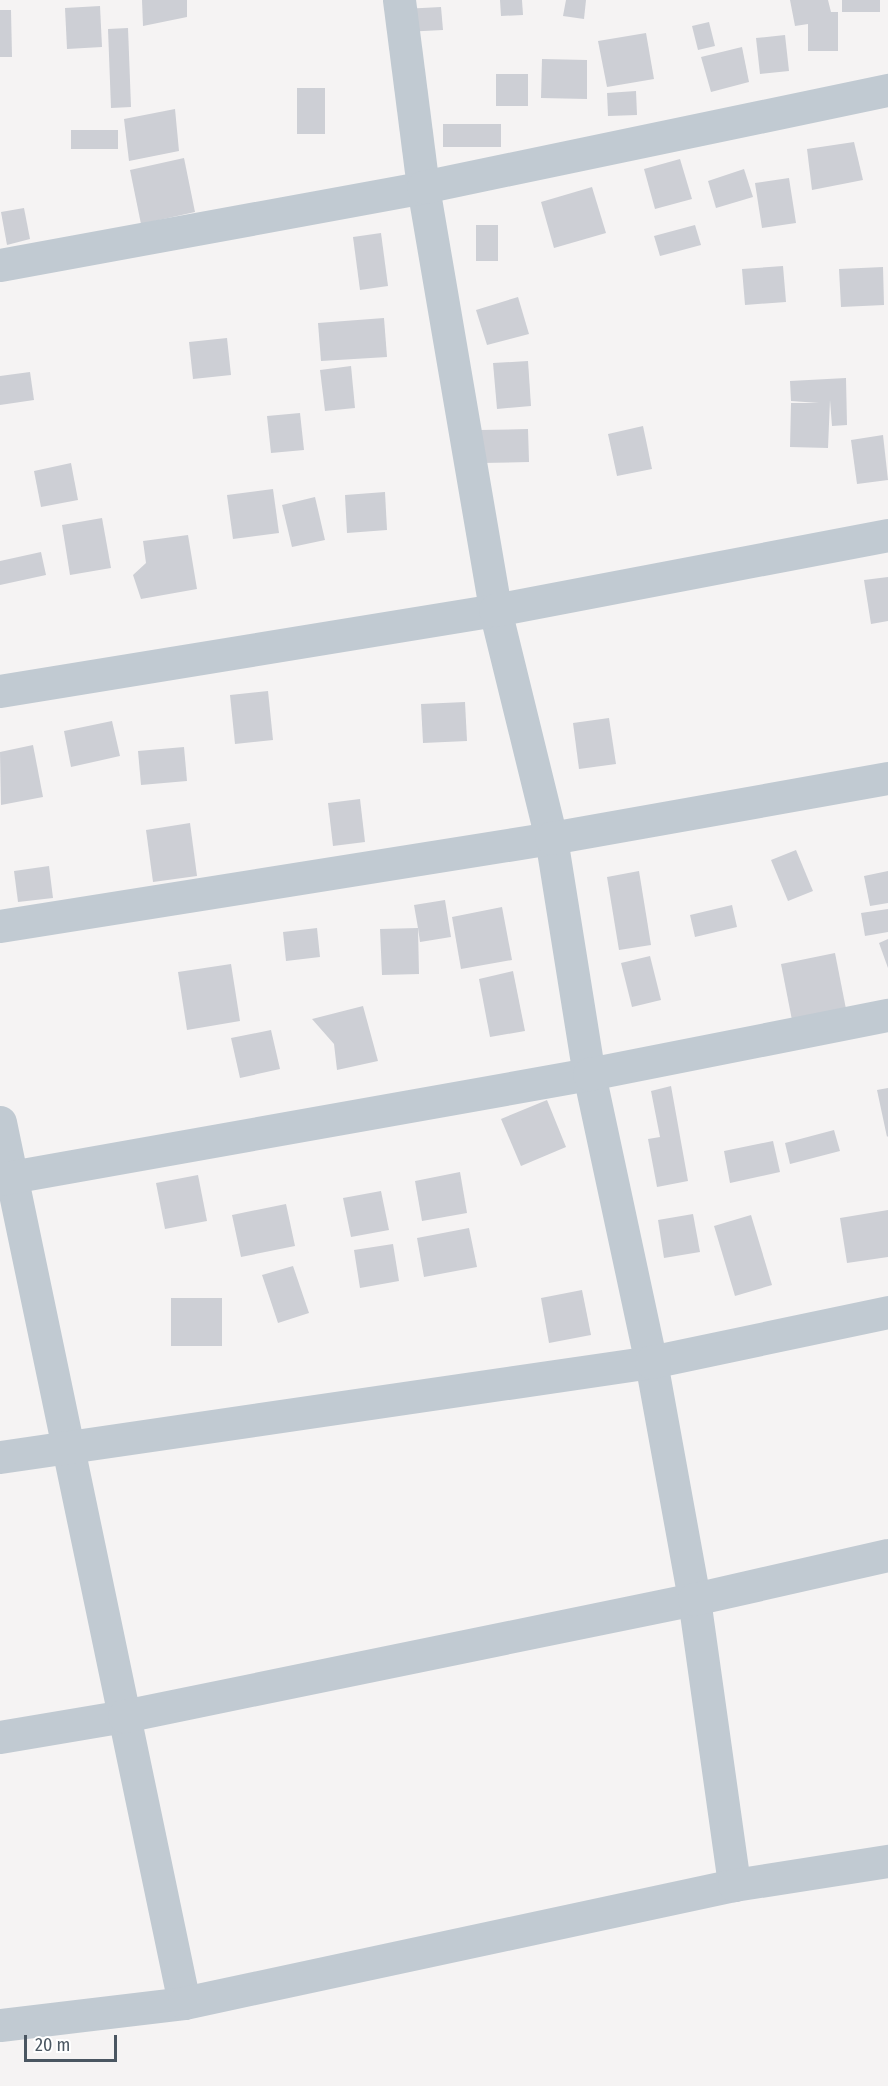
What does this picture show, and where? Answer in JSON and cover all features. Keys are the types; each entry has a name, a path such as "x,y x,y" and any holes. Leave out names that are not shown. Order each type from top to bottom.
{"street":[{"path":"399,0 423,187 495,610 551,838 589,1074 651,1362 694,1599 734,1885"},
{"path":"0,265 423,187 888,90"},
{"path":"0,691 495,610 888,535"},
{"path":"0,926 551,838 888,778"},
{"path":"6,1178 589,1074 888,1015"},
{"path":"0,1122 6,1178 67,1444 184,2003"},
{"path":"0,1457 67,1444 651,1362 888,1312"},
{"path":"0,1737 124,1716 694,1599 888,1555"},
{"path":"0,2025 184,2003 734,1885 888,1861"}],"building":[{"path":"142,0 187,0 187,17 143,26"},
{"path":"500,0 522,0 523,15 501,16"},
{"path":"566,0 586,0 584,19 563,16"},
{"path":"790,0 828,0 831,12 838,12 838,51 808,51 808,24 795,26"},
{"path":"842,0 880,0 880,12 842,12"},
{"path":"100,6 102,47 67,49 65,8"},
{"path":"441,7 443,30 404,32 403,9"},
{"path":"0,10 11,10 12,57 0,57"},
{"path":"709,22 715,46 698,50 692,26"},
{"path":"128,28 131,107 111,108 108,29"},
{"path":"646,33 654,79 607,87 598,41"},
{"path":"785,35 789,71 760,74 756,38"},
{"path":"742,47 749,82 711,92 701,57"},
{"path":"542,59 587,60 587,99 541,98"},
{"path":"496,74 528,74 528,106 496,106"},
{"path":"297,88 325,88 325,134 297,134"},
{"path":"636,91 637,115 608,116 607,93"},
{"path":"175,109 179,151 129,161 124,119"},
{"path":"443,124 501,124 501,147 443,147"},
{"path":"71,130 118,130 118,149 71,149"},
{"path":"854,142 863,180 812,190 807,149"},
{"path":"184,158 195,212 141,224 130,170"},
{"path":"680,159 692,199 655,209 644,169"},
{"path":"744,169 753,197 716,208 708,181"},
{"path":"789,178 796,223 762,228 755,183"},
{"path":"592,187 606,233 554,248 541,202"},
{"path":"24,208 30,239 7,245 1,212"},
{"path":"476,225 498,225 498,261 476,261"},
{"path":"695,225 701,245 660,256 654,236"},
{"path":"381,233 388,286 360,290 353,237"},
{"path":"783,266 786,302 745,305 742,269"},
{"path":"883,267 884,305 841,307 839,269"},
{"path":"518,297 529,334 487,345 476,310"},
{"path":"384,318 387,357 321,361 318,323"},
{"path":"227,338 231,375 193,379 189,342"},
{"path":"528,361 531,406 497,409 493,363"},
{"path":"351,366 355,408 325,411 320,370"},
{"path":"30,372 34,400 0,405 0,376"},
{"path":"846,378 847,425 832,426 830,400 828,448 790,447 791,403 819,403 791,401 790,381"},
{"path":"300,413 304,450 271,453 267,416"},
{"path":"643,426 652,469 617,476 608,434"},
{"path":"528,429 529,462 481,463 480,430"},
{"path":"883,435 888,480 857,484 851,440"},
{"path":"71,463 78,500 41,507 34,471"},
{"path":"273,489 279,533 233,539 227,495"},
{"path":"385,492 387,530 347,533 345,495"},
{"path":"315,497 325,540 292,547 282,505"},
{"path":"102,518 111,568 70,575 62,525"},
{"path":"188,535 197,589 141,599 133,575 146,563 143,541"},
{"path":"41,552 46,575 0,585 0,561"},
{"path":"888,577 888,621 871,624 864,580"},
{"path":"268,691 273,740 235,744 230,695"},
{"path":"465,702 467,741 423,743 421,704"},
{"path":"609,718 616,764 579,769 573,723"},
{"path":"112,721 120,756 71,767 64,731"},
{"path":"33,745 43,797 1,805 0,752"},
{"path":"184,747 187,781 141,785 138,751"},
{"path":"360,799 365,842 333,846 328,803"},
{"path":"190,823 197,876 153,882 146,830"},
{"path":"796,850 813,891 788,901 771,860"},
{"path":"49,866 53,898 18,902 14,871"},
{"path":"639,871 651,945 619,950 607,877"},
{"path":"888,871 888,903 870,906 864,876"},
{"path":"445,900 451,937 420,942 414,905"},
{"path":"732,905 737,927 695,937 690,915"},
{"path":"502,907 512,960 461,969 452,917"},
{"path":"888,909 888,932 865,936 861,913"},
{"path":"317,928 320,957 286,961 283,932"},
{"path":"418,928 419,974 382,975 380,929"},
{"path":"888,939 888,968 879,943"},
{"path":"835,953 846,1009 792,1020 781,964"},
{"path":"650,956 661,1000 632,1007 621,963"},
{"path":"231,964 240,1021 187,1030 178,972"},
{"path":"513,971 525,1031 490,1037 479,979"},
{"path":"363,1006 378,1061 337,1070 334,1044 312,1019"},
{"path":"271,1030 280,1069 240,1078 231,1038"},
{"path":"671,1086 688,1181 657,1187 648,1139 660,1137 651,1091"},
{"path":"888,1088 888,1136 887,1137 877,1090"},
{"path":"547,1100 566,1147 521,1166 501,1119"},
{"path":"834,1130 840,1151 790,1164 785,1143"},
{"path":"773,1141 780,1172 730,1183 724,1151"},
{"path":"460,1172 467,1213 422,1221 415,1181"},
{"path":"198,1175 207,1221 165,1229 156,1183"},
{"path":"381,1191 389,1230 351,1237 343,1198"},
{"path":"286,1204 295,1246 241,1257 232,1215"},
{"path":"888,1210 888,1257 847,1263 840,1218"},
{"path":"693,1214 700,1252 664,1258 658,1220"},
{"path":"751,1215 772,1285 735,1296 714,1226"},
{"path":"469,1228 477,1267 424,1277 417,1238"},
{"path":"393,1244 399,1281 360,1288 354,1250"},
{"path":"293,1266 309,1313 278,1323 262,1275"},
{"path":"582,1290 591,1335 549,1343 541,1298"},
{"path":"171,1298 222,1298 222,1346 171,1346"}]}
